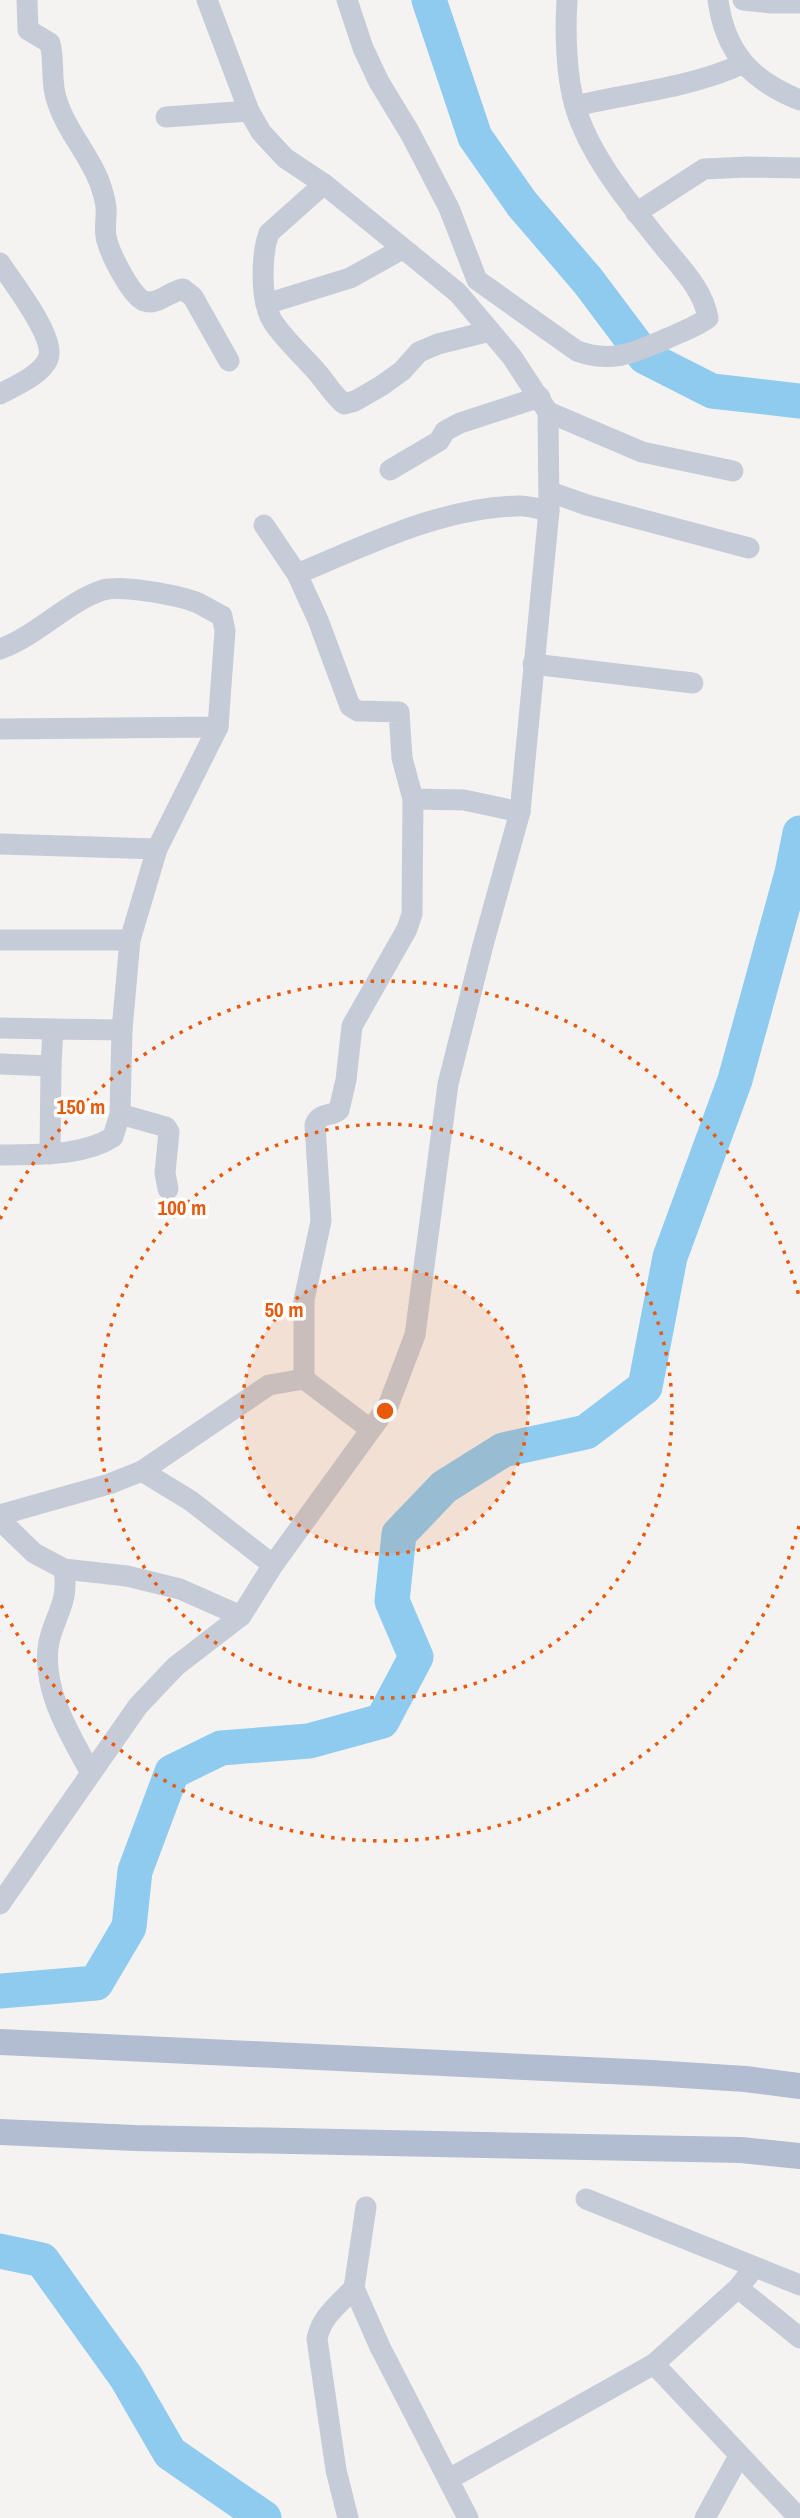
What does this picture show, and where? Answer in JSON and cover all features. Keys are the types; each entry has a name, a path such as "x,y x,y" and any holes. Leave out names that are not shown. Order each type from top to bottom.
{"main road":[{"path":"0,2042 652,2073 745,2079 800,2086"},
{"path":"0,2132 135,2138 741,2150 800,2155"}],"street":[{"path":"27,0 28,30 50,43 53,55 52,82 57,102 99,181 106,206 107,244 132,294 142,301 152,303 183,289 193,297 229,361"},
{"path":"207,0 249,111 261,132 285,158 324,184 458,293 490,331 544,405 642,452 733,471"},
{"path":"347,0 363,48 449,208 477,280 577,351 592,356 631,354 696,327 708,318 706,305 698,290 636,213 595,152 575,106 567,45 567,0"},
{"path":"718,0 721,24 742,64 780,93 800,100"},
{"path":"743,0 771,4 800,3"},
{"path":"575,106 695,81 742,64"},
{"path":"166,117 249,111"},
{"path":"636,213 704,169 800,168"},
{"path":"324,184 270,233 265,243 266,304 272,321 344,404 355,401 402,372 419,352 438,344 490,331"},
{"path":"266,304 350,278 402,249"},
{"path":"0,263 50,345 48,359 40,370 0,394"},
{"path":"458,293 477,280"},
{"path":"390,470 439,441 445,431 460,424 544,405"},
{"path":"0,1903 138,1706 176,1666 241,1616 273,1564 388,1406 415,1335 448,1084 520,812 550,501 544,405"},
{"path":"297,574 411,527 469,512 550,501 587,505 749,548"},
{"path":"264,525 297,574 318,620 350,706 358,711 400,712 402,758 412,799 412,914 407,929 352,1026 346,1080 339,1110 321,1116 315,1125 321,1222 304,1300 304,1379"},
{"path":"0,649 32,634 76,604 104,590 162,593 197,603 222,616 225,631 218,727 157,849 130,940 122,1030 120,1114 113,1137 97,1147 50,1154 0,1155"},
{"path":"533,664 693,684"},
{"path":"0,729 218,727"},
{"path":"412,799 464,800 520,812"},
{"path":"0,844 157,849"},
{"path":"0,940 130,940"},
{"path":"0,1028 122,1030"},
{"path":"50,1154 53,1029"},
{"path":"0,1064 51,1066"},
{"path":"120,1114 166,1127 169,1132 165,1172 168,1189"},
{"path":"241,1616 180,1589 127,1576 64,1569 34,1553 0,1517 110,1484 142,1471 269,1385 304,1379 370,1429"},
{"path":"142,1471 191,1501 273,1564"},
{"path":"64,1569 67,1589 48,1653 51,1676 58,1713 91,1773"},
{"path":"586,2200 800,2286"},
{"path":"366,2207 354,2288 380,2347 468,2518"},
{"path":"449,2479 654,2364 738,2288 754,2268"},
{"path":"348,2518 336,2470 317,2339 319,2326 354,2288"},
{"path":"738,2288 800,2338"},
{"path":"654,2364 799,2518"},
{"path":"705,2518 739,2456"}],"waterway":[{"path":"429,0 475,137 522,204 588,281 645,357 712,391 800,401"},
{"path":"0,1991 96,1983 129,1927 135,1871 172,1772 221,1748 309,1741 382,1721 416,1657 392,1601 399,1534 444,1487 503,1450 586,1432 645,1387 670,1257 735,1080 792,873 800,833"},
{"path":"0,2251 42,2260 126,2377 170,2453 264,2518"}]}
